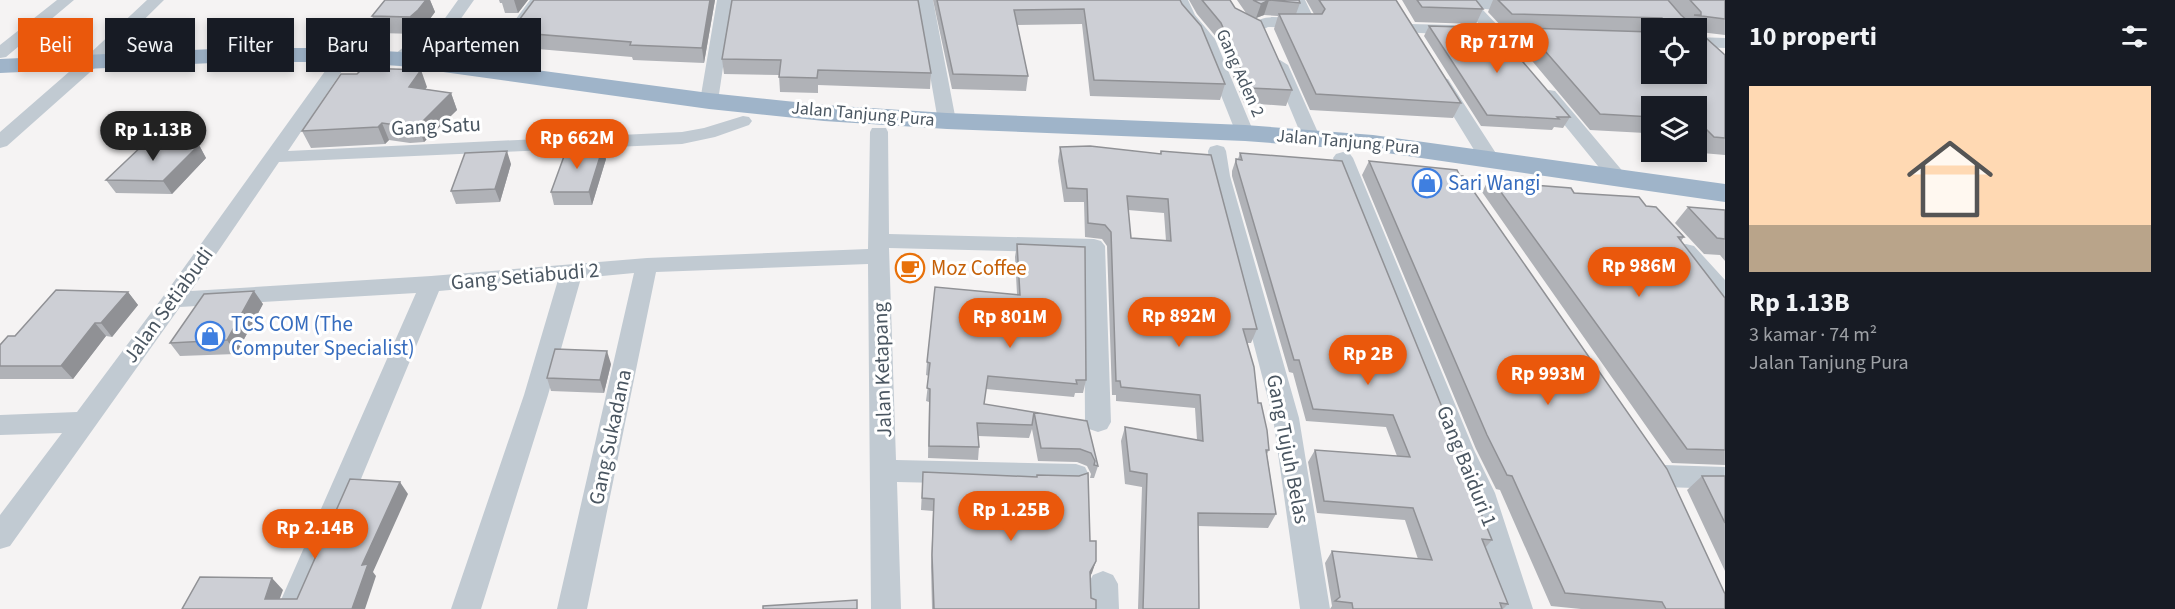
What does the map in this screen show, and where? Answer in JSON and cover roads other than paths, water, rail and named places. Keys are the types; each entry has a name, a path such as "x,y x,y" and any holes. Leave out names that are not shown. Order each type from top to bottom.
{"highway":[{"name":"Jalan Tanjung Pura","path":"93,62 234,55 339,55 400,59"},
{"name":"Jalan Tanjung Pura","path":"0,66 18,65"},
{"name":"Jalan Tanjung Pura","path":"0,81 233,71 306,72"},
{"name":"Jalan Tanjung Pura","path":"334,72 433,79 743,121 879,132 1245,133 1311,137 1489,158 1725,193"},
{"name":"Jalan Tanjung Pura","path":"501,72 824,113 947,121 1217,151 1343,158 1725,209"}],"street":[{"path":"0,53 66,0"},
{"path":"93,60 156,0"},
{"path":"400,59 430,33 449,24 466,0"},
{"path":"525,18 538,0"},
{"path":"709,100 725,0"},
{"path":"925,0 947,121"},
{"name":"Gang Aden 2","path":"1180,0 1188,17 1207,39 1245,133"},
{"path":"1297,0 1309,25 1264,22 1251,24 1265,31 1311,137"},
{"path":"1532,0 1534,4 1531,6 1476,4 1474,9 1618,178"},
{"path":"1397,10 1422,49"},
{"path":"1409,29 1570,37"},
{"path":"1707,42 1725,43"},
{"path":"1434,69 1489,158"},
{"path":"0,142 79,72"},
{"name":"Jalan Setiabudi","path":"0,537 334,72"},
{"name":"Gang Satu","path":"274,157 682,138 708,133 743,121"},
{"name":"Jalan Ketapang","path":"879,132 878,249 885,471 886,609"},
{"name":"Gang Tujuh Belas","path":"1217,151 1220,177 1286,418 1315,609"},
{"name":"Gang Baiduri 1","path":"1343,158 1461,450 1482,493 1518,609"},
{"path":"1669,232 1725,294"},
{"name":"Gang Setiabudi 2","path":"172,300 431,284 647,265 878,249 1094,246 1098,422"},
{"name":"Gang Sukadana","path":"572,609 647,265"},
{"path":"466,609 536,395 572,271"},
{"path":"292,609 431,284"},
{"path":"0,425 82,422"},
{"path":"885,471 1076,475"},
{"path":"1662,476 1725,478"}],"place":[{"name":"Sari Wangi","path":"1427,183"},
{"name":"Moz Coffee","path":"910,268"},
{"name":"TCS COM (The Computer Specialist)","path":"210,336"}]}
